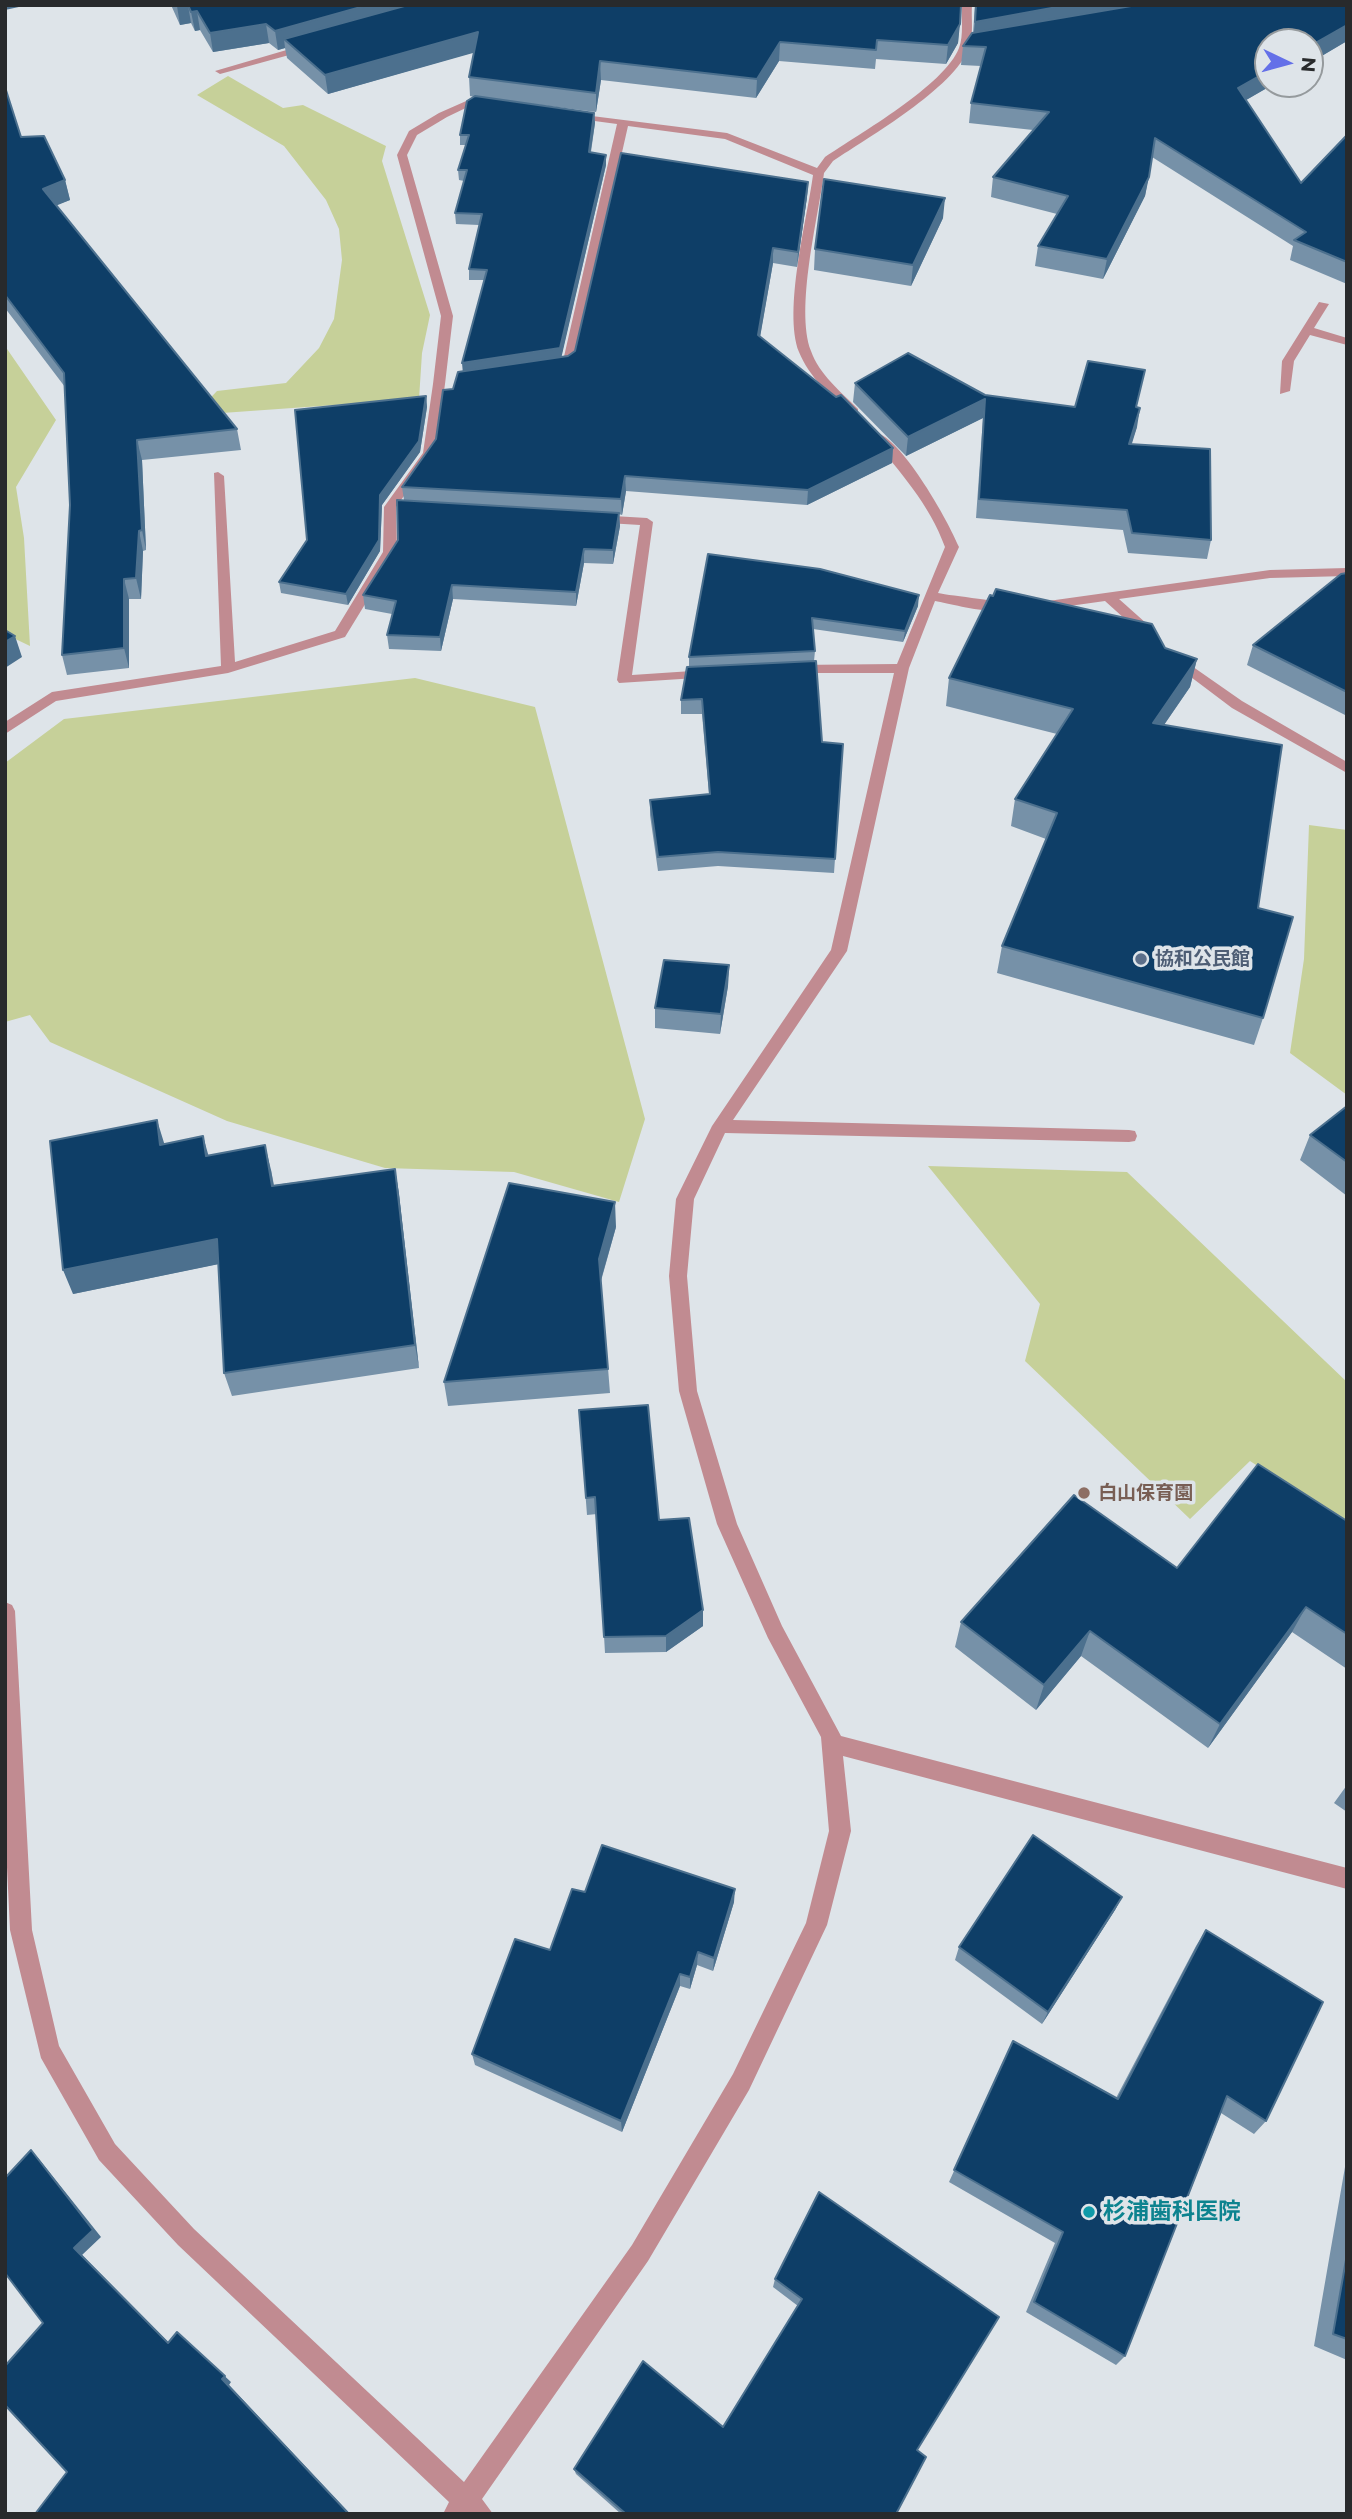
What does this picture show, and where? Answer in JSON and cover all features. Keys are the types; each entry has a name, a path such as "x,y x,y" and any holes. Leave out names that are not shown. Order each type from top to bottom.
{"street":[{"path":"5,1611 21,1930 49,2050 107,2152 186,2237 467,2509 640,2253 747,2070 816,1925 840,1831 831,1736 775,1632 727,1524 688,1391 678,1276 685,1199 720,1126 839,951 902,668 952,547 944,521 908,469 822,381 805,352 800,335 800,310 819,173 829,159 930,88 956,63 970,47 967,5"},
{"path":"220,71 313,45"},
{"path":"5,729 52,697 228,669 340,634 390,552 397,507 429,453 446,383 447,316 402,155 413,133 443,115 472,101 500,105"},
{"path":"555,113 727,136 819,173"},
{"path":"542,368 568,363 623,123"},
{"path":"1284,391 1288,361 1323,304"},
{"path":"1307,330 1347,342"},
{"path":"218,476 228,669"},
{"path":"579,518 647,522 624,680 721,673"},
{"path":"930,596 986,606 1051,606 1270,574 1347,572"},
{"path":"1110,598 1209,687 1347,768"},
{"path":"776,669 902,668"},
{"path":"720,1126 1129,1136"},
{"path":"832,1743 1347,1879"}],"green space":[{"path":"228,76 283,108 303,105 386,146 382,161 430,315 422,353 419,399 194,415 217,391 286,383 319,348 334,319 342,260 339,229 326,200 284,146 197,95"},
{"path":"5,346 56,420 16,487 24,538 30,646 5,634"},
{"path":"415,678 535,707 645,1119 619,1202 514,1172 385,1168 227,1121 50,1042 30,1015 5,1022 5,763 64,719"},
{"path":"1309,825 1347,830 1347,1095 1290,1053 1304,959"},
{"path":"928,1166 1127,1172 1347,1382 1347,1524 1250,1461 1190,1519 1025,1361 1040,1304"}],"building":[{"path":"188,5 368,5 275,31 266,24 210,33 197,11 191,12"},
{"path":"408,5 961,5 960,24 948,45 877,40 876,50 780,42 757,79 600,61 596,93 469,77 478,32 325,75 284,39"},
{"path":"976,5 1068,5 975,22"},
{"path":"1137,5 1347,5 1347,25 1324,38 1324,28 1254,28 1254,79 1238,88 1301,183 1347,135 1347,262 1294,240 1306,232 1155,138 1149,177 1107,259 1038,246 1068,196 993,177 1049,112 971,103 986,47 963,46 972,33"},
{"path":"5,87 21,137 44,136 65,180 43,189 237,429 137,440 142,530 139,531 136,578 124,579 124,648 62,655 70,505 64,373 5,295"},
{"path":"475,96 594,113 589,152 606,155 560,348 462,363 487,270 469,269 482,214 455,213 467,170 458,170 469,135 460,135 467,101"},
{"path":"621,153 808,182 798,252 773,248 758,335 836,397 841,395 893,448 808,490 625,476 621,499 402,487 436,439 443,390 453,389 458,372 568,356 575,351"},
{"path":"824,179 945,198 913,265 815,249"},
{"path":"908,353 985,395 1075,407 1088,361 1145,370 1136,407 1140,408 1129,444 1210,449 1211,540 1132,533 1127,510 979,499 985,399 908,437 855,383"},
{"path":"426,396 419,441 380,495 379,540 346,594 279,582 307,540 295,410"},
{"path":"397,500 619,513 613,550 584,549 576,592 452,585 440,637 387,635 396,601 363,595 398,540"},
{"path":"708,554 820,569 919,595 905,631 812,618 815,651 689,657"},
{"path":"1347,573 1347,692 1253,645 1341,574"},
{"path":"996,589 1152,624 1165,648 1197,659 1153,723 1282,745 1258,908 1293,917 1263,1018 1002,946 1057,813 1015,799 1073,709 949,678 990,595 993,596"},
{"path":"5,630 15,636 5,642"},
{"path":"816,661 822,742 843,744 835,859 718,852 658,857 650,800 710,794 702,699 681,700 687,667"},
{"path":"664,960 729,965 721,1014 655,1008"},
{"path":"1347,1106 1347,1162 1310,1135"},
{"path":"157,1120 160,1145 203,1136 206,1156 265,1145 272,1186 395,1169 415,1345 224,1373 217,1239 63,1270 50,1141"},
{"path":"509,1183 615,1202 599,1259 608,1369 444,1382"},
{"path":"648,1405 659,1520 689,1518 703,1610 666,1636 604,1637 595,1497 586,1498 579,1410"},
{"path":"1258,1464 1347,1521 1347,1634 1306,1607 1220,1724 1090,1631 1044,1685 961,1622 1074,1495 1177,1568"},
{"path":"1033,1835 1122,1897 1048,2012 959,1947"},
{"path":"602,1845 735,1889 714,1958 698,1952 690,1977 680,1974 621,2121 472,2054 515,1939 550,1950 572,1889 585,1892"},
{"path":"1206,1930 1323,2002 1266,2121 1227,2096 1125,2356 1034,2302 1063,2232 954,2170 1013,2041 1118,2099"},
{"path":"31,2150 93,2230 74,2248 168,2343 177,2332 225,2376 222,2379 349,2514 35,2514 67,2472 5,2405 5,2366 43,2323 5,2273 5,2178"},
{"path":"819,2192 999,2317 917,2450 926,2457 896,2514 626,2514 574,2469 643,2361 723,2427 802,2299 775,2279"},
{"path":"1347,2254 1347,2339 1333,2334"}],"place":[{"name":"協和公民館","path":"1141,959"},
{"name":"白山保育園","path":"1084,1493"},
{"name":"杉浦歯科医院","path":"1089,2212"}]}
